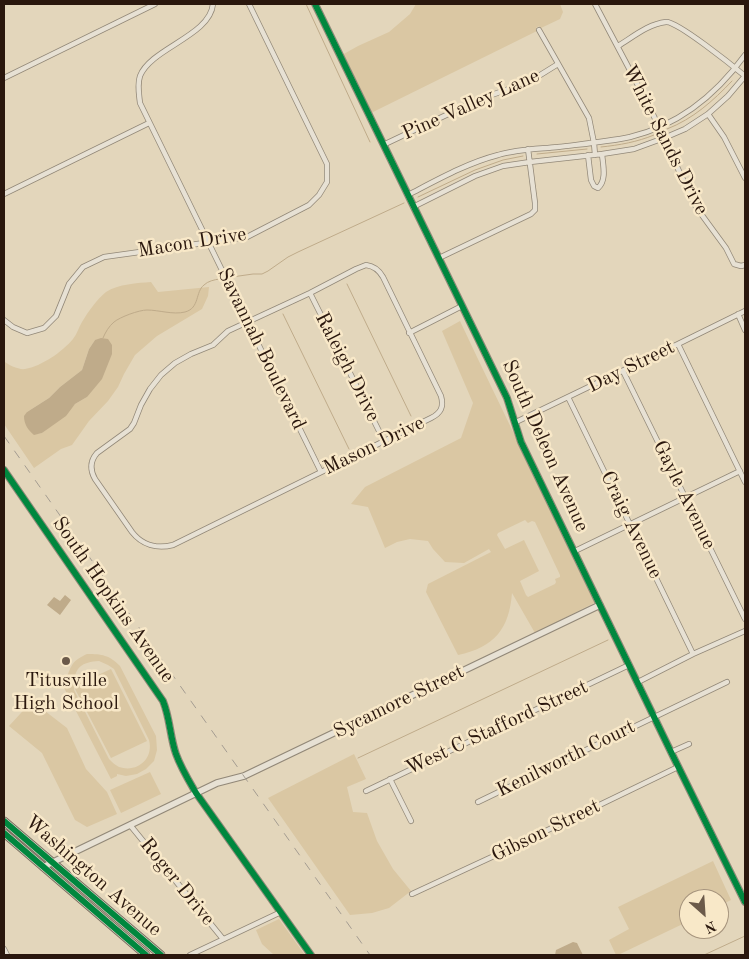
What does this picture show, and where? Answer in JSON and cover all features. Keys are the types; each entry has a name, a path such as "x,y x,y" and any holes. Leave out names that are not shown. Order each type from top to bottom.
{"main road":[{"name":"Washington Avenue","path":"4,821 161,955"},
{"name":"Washington Avenue","path":"4,833 146,955"},
{"path":"105,920 111,912"}],"street":[{"path":"4,78 155,4"},
{"name":"Savannah Boulevard","path":"213,4 205,23 148,64 140,76 138,88 140,103 321,472"},
{"name":"Macon Drive","path":"4,320 27,333 44,328 56,316 69,284 83,267 104,257 247,237 309,205 319,195 327,182 327,164 249,4"},
{"name":"South Deleon Avenue","path":"315,4 507,398 521,442 745,902"},
{"name":"White Sands Drive","path":"595,4 664,138 696,207 726,248 734,264 745,265"},
{"path":"413,207 475,176 502,166 634,149 664,138 685,129 708,114 728,96 745,76 683,30 669,22 654,24 618,46"},
{"path":"539,30 589,118 595,154"},
{"path":"408,195 468,166 499,154 528,149 594,143 659,128 680,118 700,104 719,87 745,55"},
{"name":"Pine Valley Lane","path":"383,145 480,99 529,82 558,64"},
{"path":"708,114 724,137 745,178"},
{"path":"4,194 149,123"},
{"path":"439,258 531,214 535,210 528,149"},
{"path":"588,155 591,180 594,186 598,188 604,178 602,154"},
{"name":"Mason Drive","path":"366,265 372,266 382,274 441,396 442,407 440,412 179,542 160,547 146,544 135,536 93,476 91,465 93,458 130,429 145,397 161,375 182,359 210,347 226,333 247,323 356,268 366,265"},
{"name":"Raleigh Drive","path":"310,292 384,441"},
{"path":"409,332 462,306"},
{"name":"Day Street","path":"516,422 745,310"},
{"path":"738,314 745,330"},
{"path":"678,344 745,482"},
{"name":"Gayle Avenue","path":"623,371 745,619"},
{"name":"Craig Avenue","path":"568,397 693,654"},
{"name":"South Hopkins Avenue","path":"4,470 163,701 176,754 196,793 311,955"},
{"path":"574,551 740,471"},
{"name":"Sycamore Street","path":"43,867 217,783 244,776 600,606"},
{"path":"638,682 745,630"},
{"name":"West C Stafford Street","path":"366,791 629,666"},
{"name":"Kenilworth Court","path":"478,802 727,682"},
{"path":"671,752 690,744"},
{"name":"Gibson Street","path":"412,894 678,767"},
{"path":"390,779 411,821"},
{"name":"Roger Drive","path":"130,825 224,939"},
{"path":"190,955 281,912"},
{"path":"4,949 7,955"}],"shaded area":[{"path":"416,4 560,4 563,12 560,19 541,28 539,26 536,28 537,31 371,113 342,55 389,32 410,14"},
{"path":"151,282 158,292 209,287 208,296 202,309 157,336 135,355 118,387 89,421 72,445 61,449 34,468 4,424 4,361 14,367 23,369 45,362 73,339 90,310 106,292 134,283","holes":["95,340 87,397 75,404 42,433 37,434 27,412 49,398 82,370 89,349"]},
{"path":"460,321 596,602 535,633 512,593 508,617 498,634 482,647 458,655 426,592 428,584 491,552 489,549 464,563 445,562 428,541 410,539 397,542 385,548 368,507 351,504 365,487 461,438 473,403 442,331","holes":["525,520 528,523 535,522 560,575 560,577 555,579 555,584 528,597 520,581 539,571 524,540 505,549 497,535"]},
{"path":"101,338 108,339 112,345 112,354 102,379 87,397 75,404 66,416 42,433 34,435 27,427 24,416 82,370 89,349 95,340"},
{"path":"65,595 71,600 60,615 47,605 54,597 60,601"},
{"path":"87,654 105,656 120,666 156,736 157,750 154,761 137,774 126,776 117,774 117,776 111,779 59,678 66,675 67,677 74,662","holes":["99,661 114,669 149,740 149,753 143,763 132,768 119,767 109,759 74,690 74,687 111,758 147,741 111,669 74,686 77,670 84,664"]},
{"path":"32,701 67,728 86,769 107,792 117,814 87,827 75,820 42,753 9,726"},
{"path":"354,754 366,779 347,787 353,812 367,813 377,841 393,869 411,891 389,908 372,913 350,915 268,798"},
{"path":"150,772 161,794 121,813 110,790"},
{"path":"713,861 726,889 679,889 679,926 616,955 609,940 629,929 618,907"},
{"path":"279,919 305,955 274,955 262,944 256,930"},
{"path":"573,942 577,943 583,955 555,955 556,950"}],"waterway":[{"path":"306,4 370,142"},
{"path":"667,129 702,109 732,81"},
{"path":"601,147 628,143 654,135"},
{"path":"537,154 587,149"},
{"path":"418,197 475,170 503,160 523,156"},
{"path":"232,277 262,274 288,257 404,203"},
{"path":"103,338 110,325 135,312 147,310 180,313 190,310 195,304 201,288 209,282 219,279"},
{"path":"347,284 411,416"},
{"path":"283,314 349,449"},
{"path":"358,758 608,640"},
{"path":"704,955 745,936"}],"railway":[{"path":"4,436 370,955"}],"cycle path":[{"path":"315,4 507,398 521,442 745,902"},
{"path":"4,470 163,701 176,754 196,793 311,955"},
{"path":"4,821 161,955"},
{"path":"4,833 146,955"}],"place":[{"name":"Titusville High School","path":"66,661"}]}
